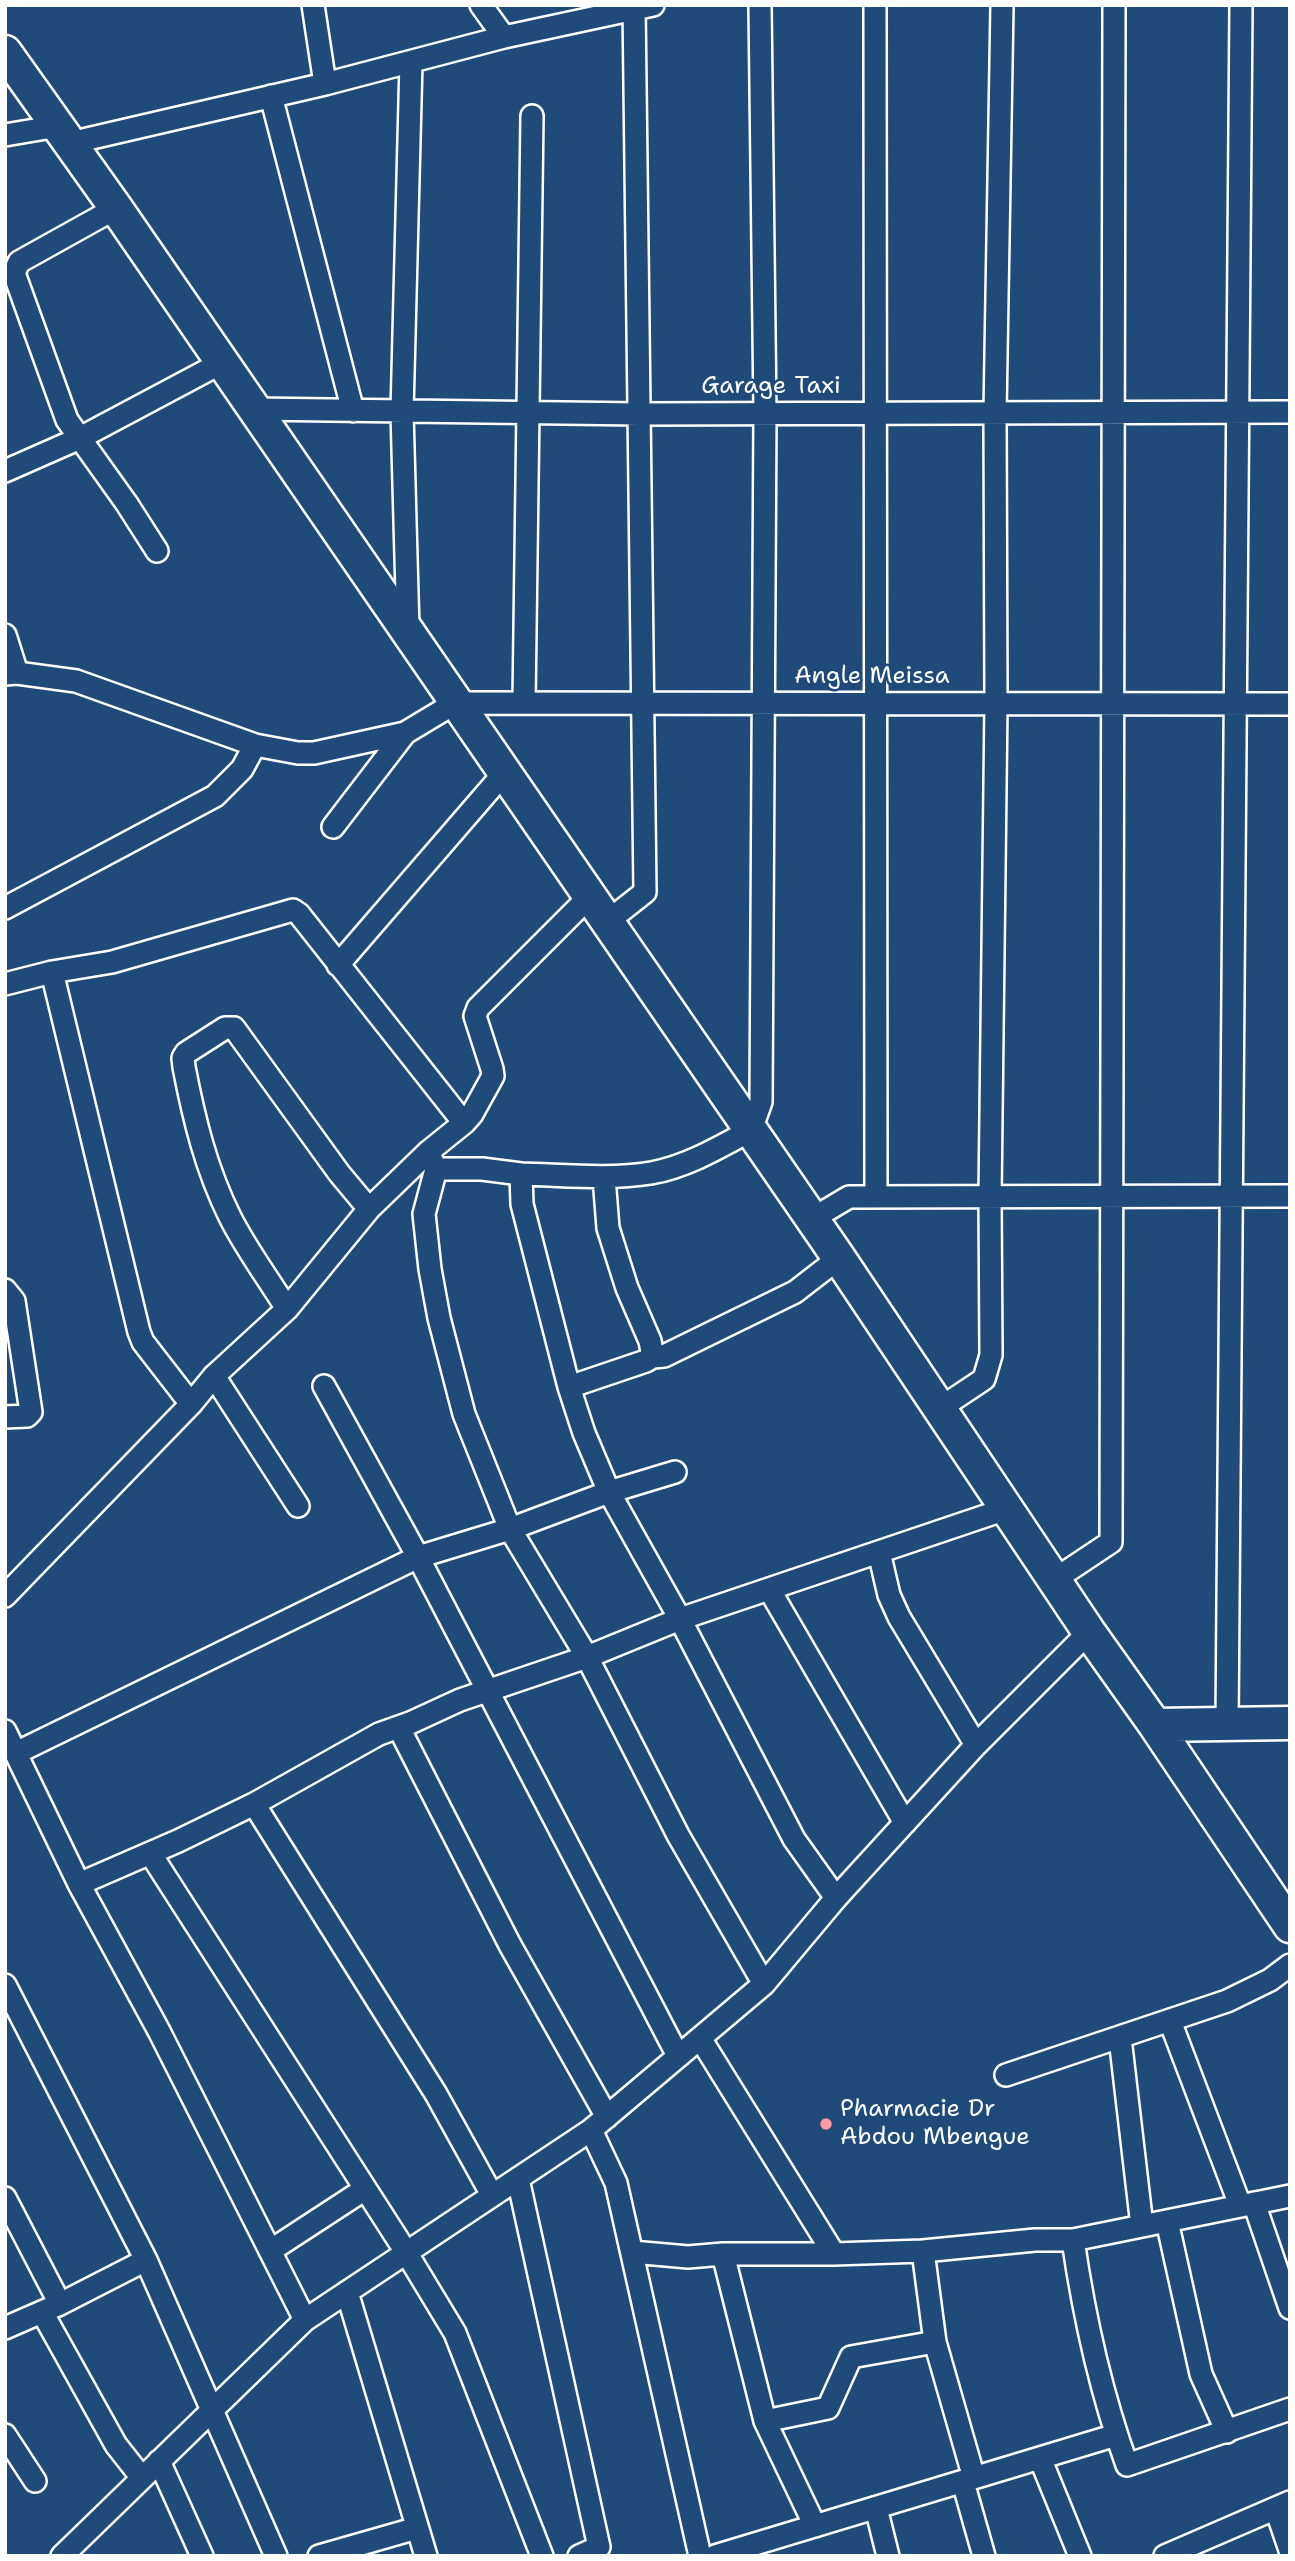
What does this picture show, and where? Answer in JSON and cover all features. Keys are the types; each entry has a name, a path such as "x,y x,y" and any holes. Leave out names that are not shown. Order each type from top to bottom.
{"street":[{"path":"313,5 325,84"},
{"path":"481,5 504,37"},
{"path":"432,1161 522,1174 604,1177 653,1173 712,1151 751,1130 761,1102 765,413 760,5"},
{"path":"876,5 876,1197"},
{"path":"939,1409 984,1379 991,1355 990,1197 996,703 995,413 1002,5"},
{"path":"1054,1580 1111,1542 1114,5"},
{"path":"1227,1724 1241,5"},
{"path":"5,135 64,134 271,96 504,37 641,6 639,414 645,892 607,922"},
{"path":"5,52 116,208 252,409 813,1219 1006,1509 1290,1926"},
{"path":"408,634 402,412 411,62"},
{"path":"271,96 353,411"},
{"path":"524,703 532,116"},
{"path":"116,208 19,262 14,273 67,420 157,551"},
{"path":"5,471 80,438 221,363"},
{"name":"Garage Taxi","path":"252,409 639,414 1290,412"},
{"path":"5,635 11,673 76,681 255,745 298,753 314,753 405,733 455,702"},
{"name":"Angle Meissa","path":"455,702 1290,704"},
{"path":"333,827 405,733"},
{"path":"5,908 215,796 242,769 255,745"},
{"path":"338,965 504,773"},
{"path":"5,1596 191,1404 214,1376 287,1309 369,1209 432,1161 472,1114 493,1076 475,1016 478,1008 589,897"},
{"path":"5,984 52,972 123,960 293,910 299,914 464,1123"},
{"path":"52,972 139,1332 143,1342 191,1404"},
{"path":"287,1309 232,1220 216,1188 196,1127 184,1067 183,1058 186,1053 225,1028 234,1028 339,1173 369,1209"},
{"path":"432,1161 424,1214 439,1318 464,1414 510,1530 587,1657 678,1835 764,1984"},
{"path":"522,1174 522,1204 569,1387 584,1433 609,1492 680,1619 794,1839 836,1898"},
{"path":"604,1177 608,1228 627,1288 650,1341 653,1357"},
{"path":"813,1219 849,1197 1290,1196"},
{"path":"569,1387 646,1362 653,1357 664,1356 795,1292 839,1258"},
{"path":"5,1290 14,1301 31,1412 27,1416 5,1418"},
{"path":"214,1376 298,1506"},
{"path":"324,1386 418,1557 678,2056"},
{"path":"16,1753 418,1557 510,1530 609,1492 676,1472"},
{"path":"79,1884 254,1804 379,1734 488,1690 587,1657 680,1619 1006,1509"},
{"path":"879,1552 889,1595 899,1617 976,1745"},
{"path":"769,1589 905,1823"},
{"path":"62,2556 305,2320 599,2124 764,1984 836,1898 976,1745 1089,1632"},
{"path":"1155,1725 1290,1723"},
{"path":"399,1728 599,2124 616,2183 700,2556"},
{"path":"5,1731 79,1884 159,2031 305,2320"},
{"path":"254,1804 436,2094 492,2195"},
{"path":"150,1853 455,2333 541,2556"},
{"path":"1006,2075 1227,2001 1270,1980 1290,1965"},
{"path":"5,1985 146,2260 276,2556"},
{"path":"1170,2021 1290,2308"},
{"path":"700,2038 834,2254"},
{"path":"1120,2038 1142,2226"},
{"path":"518,2179 600,2547 579,2556"},
{"path":"270,2251 365,2189"},
{"path":"632,2252 688,2257 723,2254 834,2254 923,2251 1035,2240 1073,2240 1290,2196"},
{"path":"5,2198 51,2308 116,2445 142,2478"},
{"path":"1167,2221 1201,2374 1227,2432"},
{"path":"1073,2240 1081,2298 1116,2435 1127,2465 1290,2409"},
{"path":"923,2251 935,2343 969,2480 984,2556"},
{"path":"723,2254 765,2421 815,2526"},
{"path":"5,2328 146,2260"},
{"path":"347,2292 426,2556"},
{"path":"765,2421 828,2407 851,2357 935,2343"},
{"path":"5,2435 35,2481"},
{"path":"715,2556 765,2549 815,2526 1116,2435"},
{"path":"1040,2458 1080,2556"},
{"path":"159,2461 202,2556"},
{"path":"1165,2556 1283,2505 1290,2550"},
{"path":"876,2508 888,2556"},
{"path":"319,2556 418,2528"}],"place":[{"name":"Pharmacie Dr Abdou Mbengue","path":"826,2124"}]}
